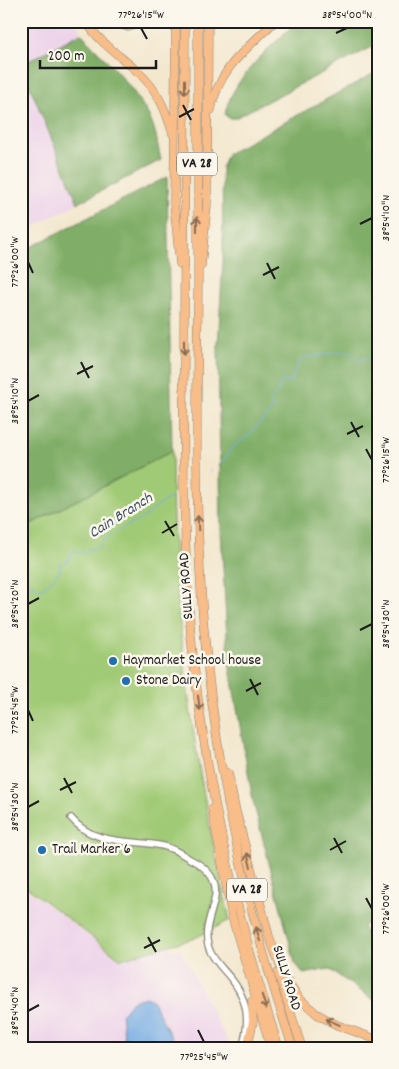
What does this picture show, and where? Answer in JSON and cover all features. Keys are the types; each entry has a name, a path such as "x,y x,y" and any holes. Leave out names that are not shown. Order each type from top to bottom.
{"highway":[{"path":"86,21 100,39 152,87 164,106 175,142"},
{"path":"107,21 128,27 147,21"},
{"path":"176,21 175,225 184,299"},
{"name":"SULLY ROAD","path":"185,21 184,482 187,573 195,672 211,784 240,916 279,1048"},
{"name":"SULLY ROAD","path":"198,21 198,543 204,629 215,728 230,812 248,896 293,1048"},
{"path":"197,308 206,227 208,21"},
{"path":"207,132 215,91 223,74 240,53 275,21"},
{"path":"215,728 224,752 235,808 269,936 302,1048"},
{"path":"211,784 212,818 223,879 247,972 271,1048"},
{"path":"269,936 282,974 304,1002 327,1020 378,1040"},
{"path":"247,972 253,1016 248,1048"}],"street":[{"path":"72,818 89,834 168,848 199,864 209,873 216,890 206,925 206,940 214,957 238,987 243,999 247,1021 242,1048"}],"shaded area":[{"path":"21,21 75,21 81,33 21,65"},
{"path":"21,67 78,203 21,233"},
{"path":"21,885 120,959 170,946 172,951 180,949 231,1048 21,1048"}],"green space":[{"path":"297,21 378,21 378,44 235,118 229,118 225,115 235,88 265,52"},
{"path":"81,33 121,76 139,99 153,125 161,160 78,203 21,65"},
{"path":"378,71 378,919 363,926 378,965 378,1003 329,969 304,974 295,963 253,801 228,657 221,531 218,346 223,258 222,166 227,154"},
{"path":"167,177 172,451 21,529 21,252"},
{"path":"172,451 176,570 187,687 206,804 230,920 195,938 121,959 21,883 21,529"}],"water":[{"path":"146,997 152,1000 177,1048 126,1048 121,1015 132,1001"}],"waterway":[{"name":"Cain Branch","path":"218,465 226,458 231,448 246,438 274,408 269,401 278,392 281,381 290,382 301,360 348,351 359,361 365,358 378,362"},
{"name":"Cain Branch","path":"209,472 212,469"},
{"name":"Cain Branch","path":"21,594 32,584 40,589 45,586 60,571 60,564 67,562 74,550 83,554 88,549 98,548 106,539 144,517 170,498"},
{"name":"Cain Branch","path":"21,604 21,610"}],"place":[{"name":"Haymarket School house","path":"113,661"},
{"name":"Stone Dairy","path":"126,681"},
{"name":"Trail Marker 6","path":"42,850"}]}
